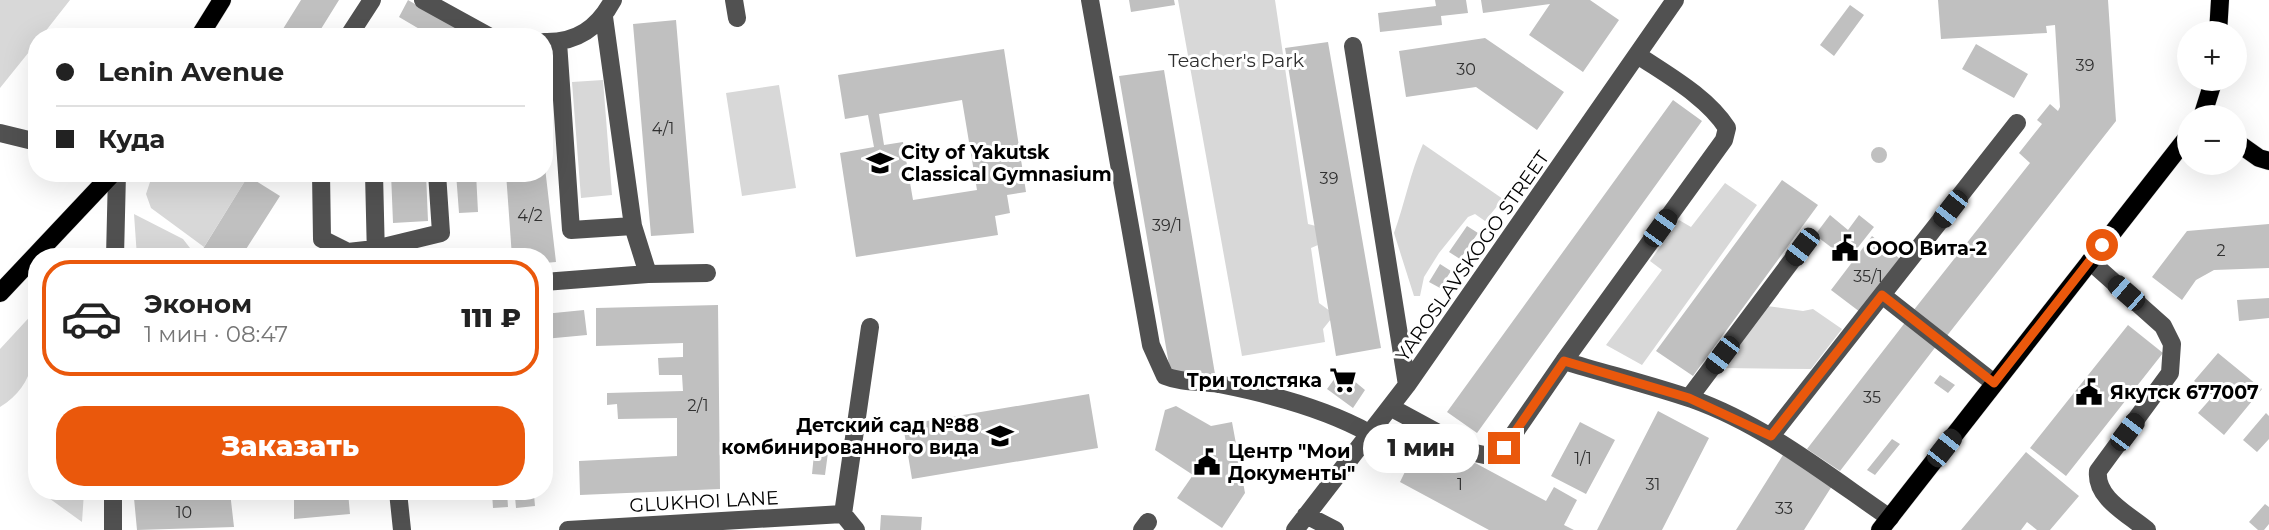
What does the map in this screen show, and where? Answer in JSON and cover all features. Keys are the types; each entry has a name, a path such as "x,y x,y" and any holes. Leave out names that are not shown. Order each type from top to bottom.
{"main road":[{"path":"205,28 222,0"},
{"path":"2219,21 2220,0"},
{"path":"1885,524 2177,150"},
{"path":"2247,150 2259,158 2269,160"},
{"path":"43,248 106,182"},
{"path":"0,293 28,264"}],"street":[{"path":"354,28 372,0"},
{"path":"423,0 474,28"},
{"path":"553,41 589,32 604,17 613,0"},
{"path":"1090,0 1151,345 1165,376 1176,380 1218,384 1336,415 1369,433"},
{"name":"YAROSLAVSKOGO STREET","path":"1295,530 1407,385 1639,56 1675,0"},
{"path":"604,17 633,226 648,274"},
{"path":"1353,46 1407,385"},
{"path":"1390,407 1475,453 1489,456 1504,448 1724,140 1727,128 1720,117 1681,84 1639,56"},
{"path":"553,61 571,230 633,226"},
{"path":"1771,436 2017,123"},
{"path":"0,133 28,140"},
{"path":"115,182 115,248"},
{"path":"321,182 322,239 340,248"},
{"path":"374,182 376,248"},
{"path":"392,248 441,233 438,182"},
{"path":"1689,398 1802,247"},
{"path":"2090,261 2163,326 2172,344 2170,373 2098,471 2096,484 2103,494 2147,530"},
{"path":"553,281 648,274 707,273"},
{"path":"1882,295 1994,383"},
{"path":"856,530 843,514 870,327"},
{"path":"1564,361 1689,398 1771,436 1885,524"},
{"path":"113,500 113,530"},
{"path":"399,500 402,530"},
{"name":"GLUKHOI LANE","path":"568,530 766,524 843,514"},
{"path":"1306,515 1335,530"}],"green space":[{"path":"0,0 70,0 48,28 28,28 28,53 0,88"},
{"name":"Teacher's Park","path":"1178,0 1275,0 1308,224 1316,226 1318,245 1311,248 1319,303 1330,311 1331,319 1323,329 1325,342 1242,356"},
{"path":"603,80 612,195 581,198 572,82"},
{"path":"779,85 796,188 742,196 726,93"},
{"path":"1423,144 1503,199 1485,221 1475,214 1468,217 1424,277 1420,296 1414,296 1394,233"},
{"path":"150,182 244,182 204,247 151,208 146,194"},
{"path":"1725,183 1757,205 1642,365 1606,345 1662,270 1650,261 1679,220 1691,227"},
{"path":"134,214 183,239 190,248 136,248"},
{"path":"1767,306 1803,311 1813,309 1842,329 1811,369 1723,368"},
{"path":"28,319 28,376 12,398 0,407 0,349"},
{"path":"52,500 83,500 82,522"}],"building":[{"path":"301,0 339,0 322,28 284,28"},
{"path":"408,0 457,28 418,28 399,17"},
{"path":"1129,0 1174,0 1175,5 1131,12"},
{"path":"1435,0 1466,0 1468,13 1441,16 1442,25 1380,32 1378,13 1436,6"},
{"path":"1481,0 1590,0 1619,20 1583,72 1529,35 1550,4 1483,13"},
{"path":"1938,0 2108,0 2116,121 1946,337 1913,311 2030,163 2019,153 2042,124 2037,120 2050,104 2058,111 2060,107 2055,25 2046,26 2047,33 1941,39"},
{"path":"1850,5 1864,15 1834,56 1820,45"},
{"path":"676,20 694,233 651,236 633,24"},
{"path":"1485,38 1564,92 1537,130 1476,87 1406,97 1399,51"},
{"path":"1328,42 1381,348 1336,356 1285,48"},
{"path":"1976,44 2028,74 2014,98 1962,69"},
{"path":"1004,49 1026,192 1007,195 1010,213 995,216 998,235 856,257 840,153 874,147 868,115 845,119 838,75","holes":["962,100 977,190 913,200 903,142 884,145 879,114"]},
{"path":"1164,70 1215,374 1172,382 1119,76"},
{"path":"1673,100 1702,121 1477,433 1447,412"},
{"path":"1876,147 1882,147 1887,155 1885,161 1876,163 1871,158 1871,152"},
{"path":"1782,180 1818,205 1693,376 1656,351"},
{"path":"244,182 258,182 280,196 247,248 204,248"},
{"path":"391,182 426,182 428,221 393,223"},
{"path":"457,182 476,182 478,212 459,213"},
{"path":"507,182 547,182 556,262 553,262 553,248 511,248"},
{"name":"ООО Вита-2","path":"1830,215 1848,230 1859,215 1874,227 1848,260 1815,235"},
{"path":"2269,224 2269,268 2214,270 2196,280 2182,300 2152,277 2187,231"},
{"path":"1467,226 1478,233 1460,259 1449,252"},
{"path":"1872,236 1905,263 1864,315 1831,290"},
{"path":"1440,264 1451,271 1440,288 1429,282"},
{"path":"2269,298 2269,318 2239,321 2237,300"},
{"path":"718,305 720,489 580,495 579,461 677,456 677,418 618,419 617,404 607,405 607,393 683,391 682,375 659,375 658,358 683,357 683,343 596,346 596,308"},
{"path":"584,310 587,335 553,338 553,313"},
{"path":"1907,320 1937,345 1840,471 1807,449"},
{"path":"2128,325 2163,353 2066,476 2030,448"},
{"path":"2218,353 2262,389 2224,435 2198,413 2213,396 2194,381"},
{"name":"Три толстяка","path":"1341,370 1365,390 1353,408 1327,389"},
{"path":"1940,375 1955,385 1948,393 1934,383"},
{"name":"Детский сад №88 комбинированного вида","path":"1089,394 1098,448 912,479 903,425"},
{"name":"Центр \"Мои Документы\"","path":"1176,406 1211,426 1232,422 1245,493 1222,528 1177,498 1193,475 1155,450 1165,410"},
{"path":"1658,411 1709,438 1662,530 1597,530"},
{"path":"2266,413 2269,416 2269,439 2257,452 2243,440"},
{"path":"1580,422 1615,440 1586,494 1551,476"},
{"path":"1423,435 1546,501 1554,487 1577,500 1564,525 1574,530 1489,530 1400,482"},
{"path":"1892,439 1900,444 1875,475 1867,470"},
{"path":"815,444 829,445 825,475 812,474"},
{"path":"2026,452 2079,496 2050,530 2037,530 2027,522 2021,530 1961,530"},
{"path":"1783,455 1832,486 1804,530 1736,530"},
{"path":"134,500 231,500 234,527 137,530"},
{"path":"294,500 349,500 350,514 294,519"},
{"path":"492,500 508,500 508,507 493,508"},
{"path":"515,500 534,500 535,506 516,508"},
{"path":"2265,504 2269,507 2269,524 2264,530 2258,530 2249,522"},
{"path":"881,515 922,517 921,530 880,530"}],"place":[{"name":"City of Yakutsk Classical Gymnasium","path":"880,163"},
{"name":"ООО Вита-2","path":"1845,248"},
{"name":"Три толстяка","path":"1343,380"},
{"name":"Якутск 677007","path":"2089,392"},
{"name":"Детский сад №88 комбинированного вида","path":"1000,436"},
{"name":"Центр \"Мои Документы\"","path":"1207,462"}],"route":[{"path":"1504,448 1564,361 1689,398 1771,436 1882,295 1994,383 2102,245"}]}
